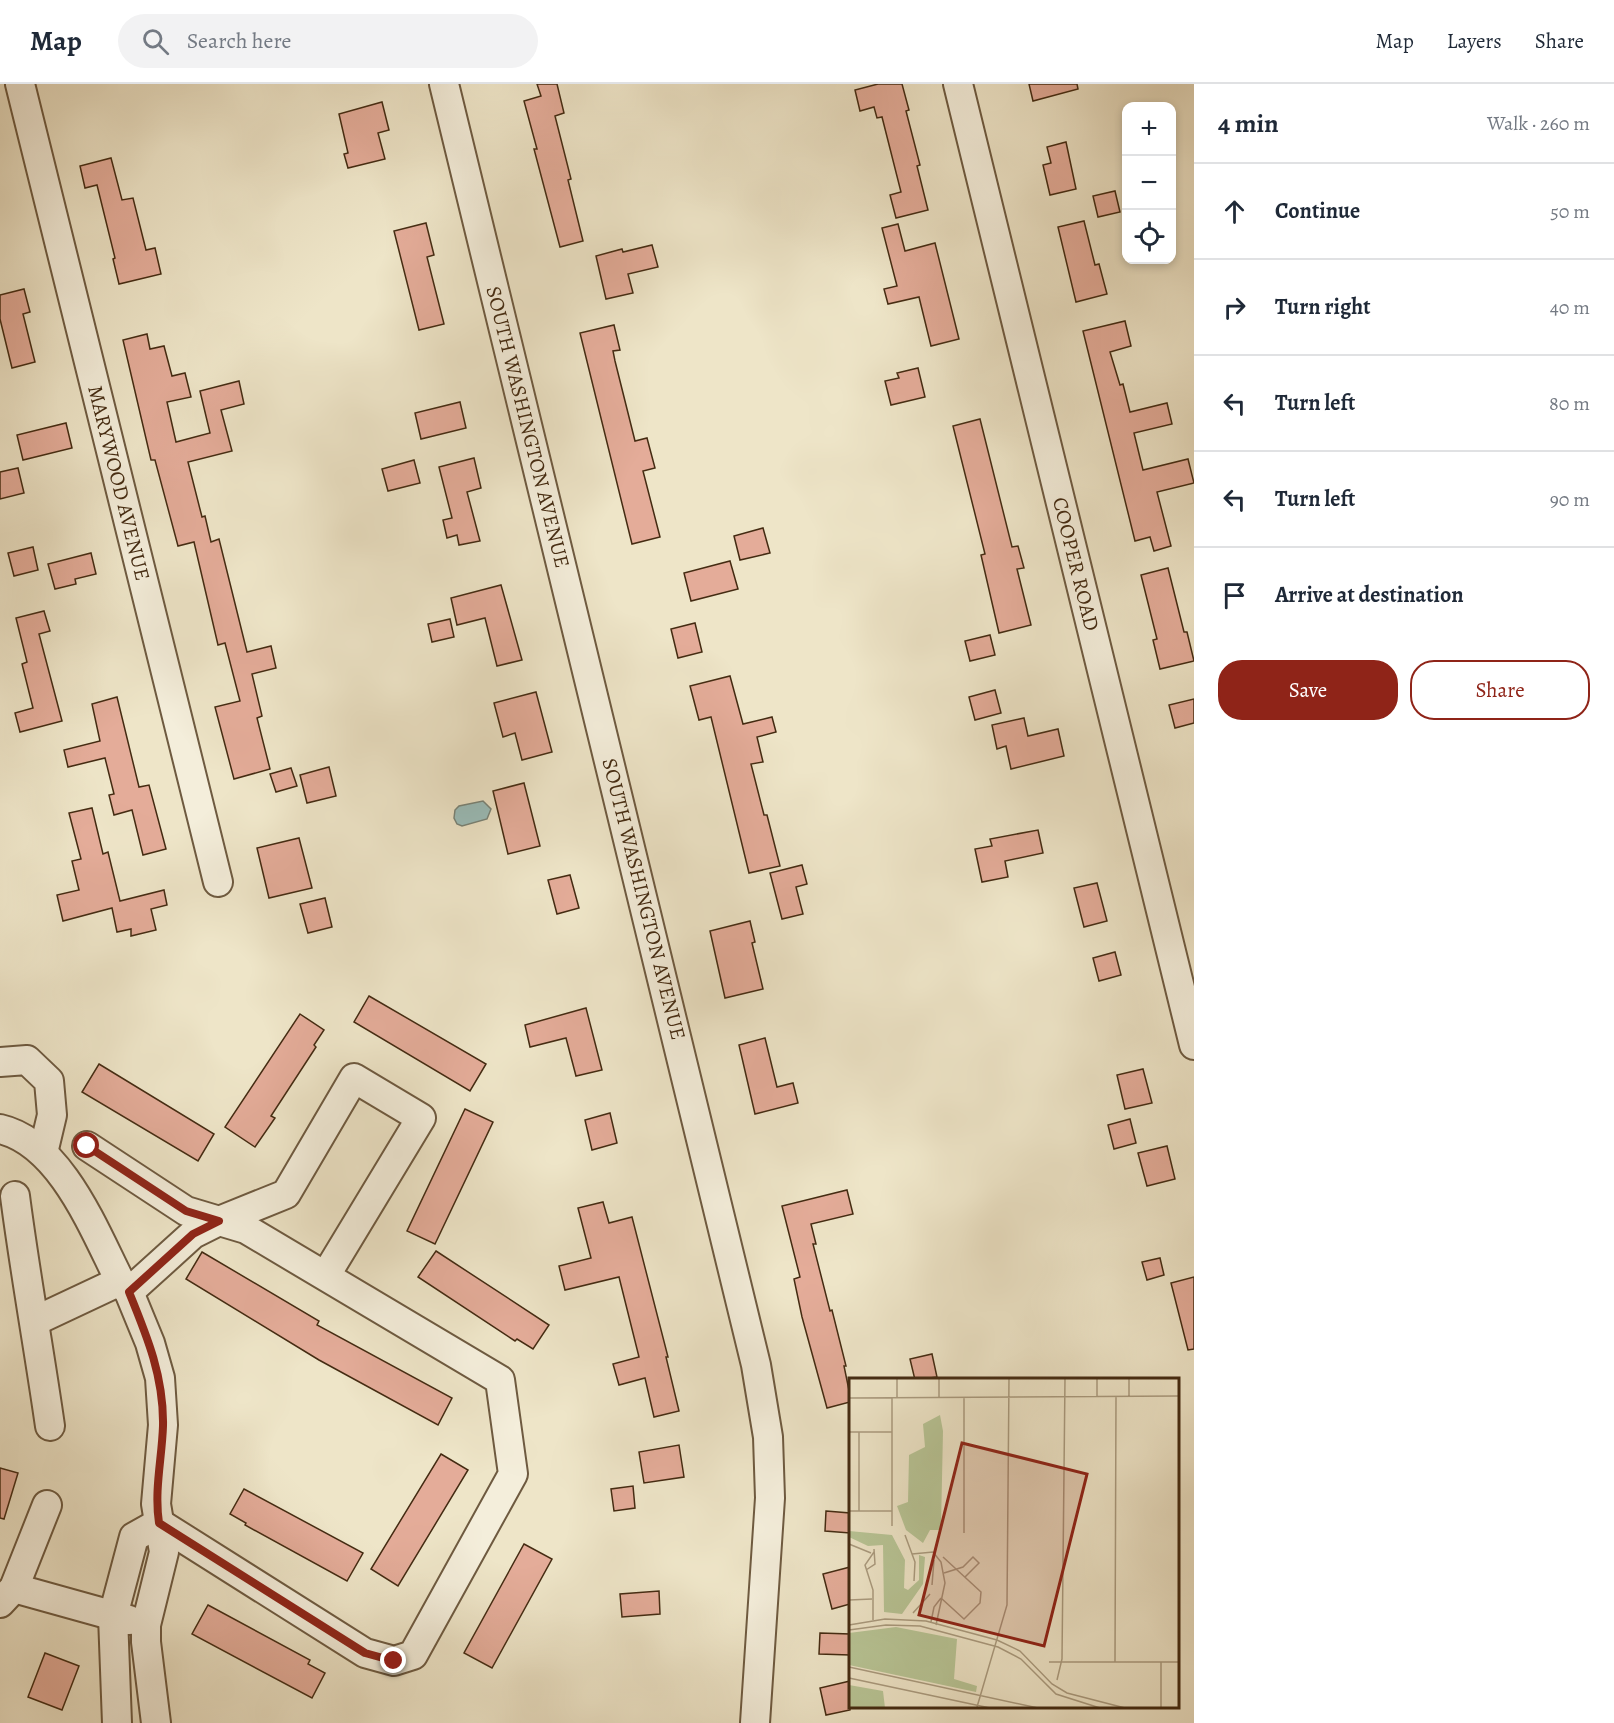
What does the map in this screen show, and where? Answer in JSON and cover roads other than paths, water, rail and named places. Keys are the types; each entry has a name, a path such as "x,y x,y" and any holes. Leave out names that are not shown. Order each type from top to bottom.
{"street":[{"name":"MARYWOOD AVENUE","path":"20,84 218,882"},
{"name":"SOUTH WASHINGTON AVENUE","path":"444,84 756,1365 768,1437 770,1498 755,1723"},
{"name":"COOPER ROAD","path":"958,84 1194,1045"},
{"path":"0,1062 27,1060 49,1081 52,1115 43,1153"},
{"path":"34,1321 124,1286 193,1234 286,1194 354,1078 421,1118 326,1275"},
{"path":"0,1129 15,1132 43,1153 75,1194 124,1286 150,1343 160,1378 163,1425 156,1504 164,1552 146,1625 156,1723"},
{"path":"87,1146 186,1211 246,1229 500,1380 513,1474 413,1654 394,1661 365,1653 159,1523"},
{"path":"15,1196 25,1275 50,1426"},
{"path":"47,1505 7,1595 113,1616 146,1625"},
{"path":"117,1723 113,1616 134,1537 159,1523"}],"water":[{"path":"483,801 491,809 487,819 462,826 457,824 454,818 455,810 459,806"}]}
